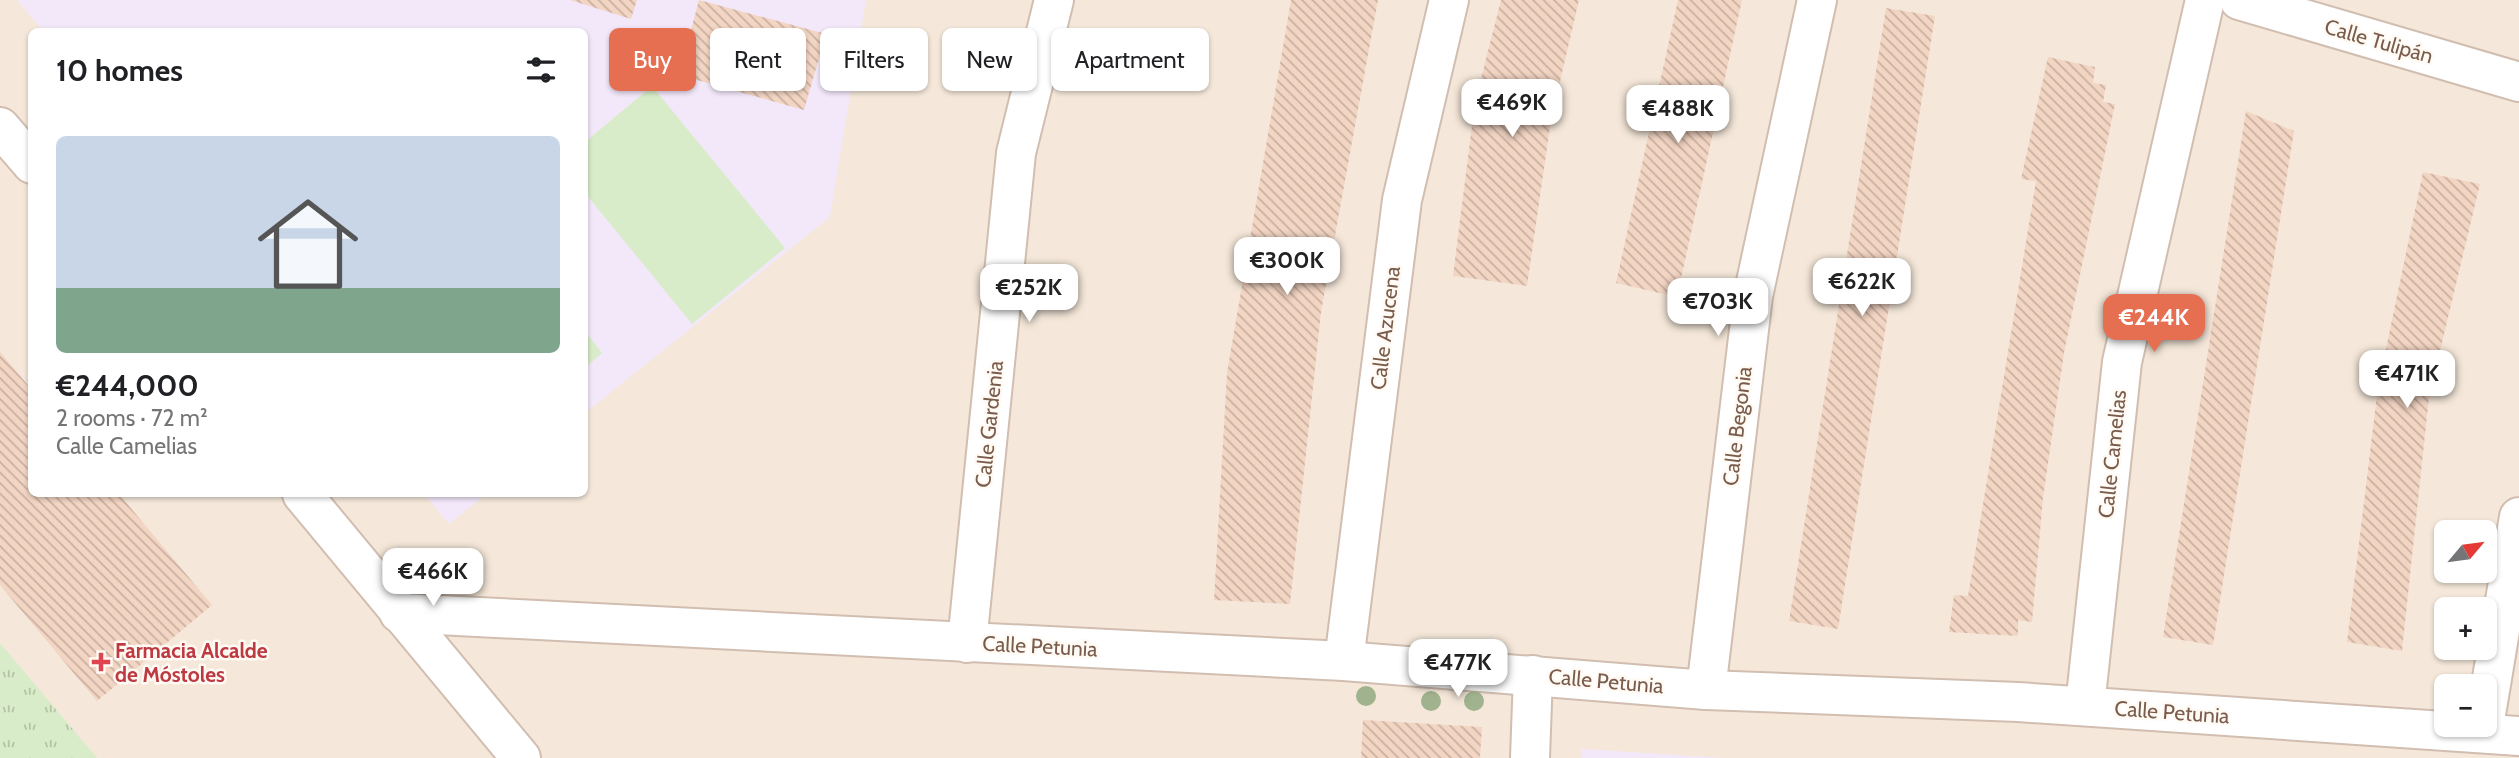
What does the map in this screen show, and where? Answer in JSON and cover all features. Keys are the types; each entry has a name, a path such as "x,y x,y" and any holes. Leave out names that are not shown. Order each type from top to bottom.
{"street":[{"name":"Calle Gardenia","path":"967,643 1016,153 1054,0"},
{"name":"Calle Azucena","path":"1343,661 1402,200 1449,0"},
{"name":"Calle Begonia","path":"1706,690 1753,296 1817,0"},
{"name":"Calle Camelias","path":"2085,706 2122,362 2205,0"},
{"name":"Calle Tulipán","path":"2239,0 2519,82"},
{"path":"0,127 28,159"},
{"path":"304,497 521,758"},
{"path":"2497,688 2519,517"},
{"name":"Calle Petunia","path":"399,613 1343,661 1706,690 2085,706 2434,730"},
{"path":"1530,758 1534,675"}],"shaded area":[{"path":"0,0 2519,0 2519,758 0,758"},
{"path":"17,0 866,0 861,28 820,28 820,91 851,91 830,217 588,411 588,28 40,28"},
{"path":"426,497 482,497 449,524"},
{"path":"1581,749 1723,758 1581,758"}],"green space":[{"path":"646,91 656,91 785,248 692,324 588,197 588,139"},
{"path":"588,335 602,353 588,365"},
{"path":"0,643 97,758 0,758"}],"building":[{"path":"570,0 637,0 631,19"},
{"path":"699,0 804,28 710,28 710,84 696,80 696,28 692,28"},
{"path":"1291,0 1378,0 1321,312 1290,604 1214,600 1227,373"},
{"path":"1501,0 1579,0 1551,120 1527,286 1453,276 1475,102"},
{"path":"1678,0 1742,0 1677,297 1616,283"},
{"path":"1886,8 1935,16 1838,629 1789,621"},
{"path":"806,29 820,32 820,55 804,110 736,91 806,91"},
{"path":"2048,57 2095,67 2093,83 2106,85 2103,102 2115,104 2064,353 2043,498 2032,622 2018,620 2018,636 1949,632 1954,595 1968,596 2036,181 2021,179"},
{"path":"2246,111 2294,131 2213,645 2163,637"},
{"path":"2423,172 2480,184 2429,397 2402,651 2347,642 2378,387"},
{"path":"0,352 28,385 28,497 122,497 212,605 97,701 0,585"},
{"path":"1363,720 1482,727 1480,758 1361,758"}],"place":[{"name":"Farmacia Alcalde de Móstoles","path":"101,662"}]}
